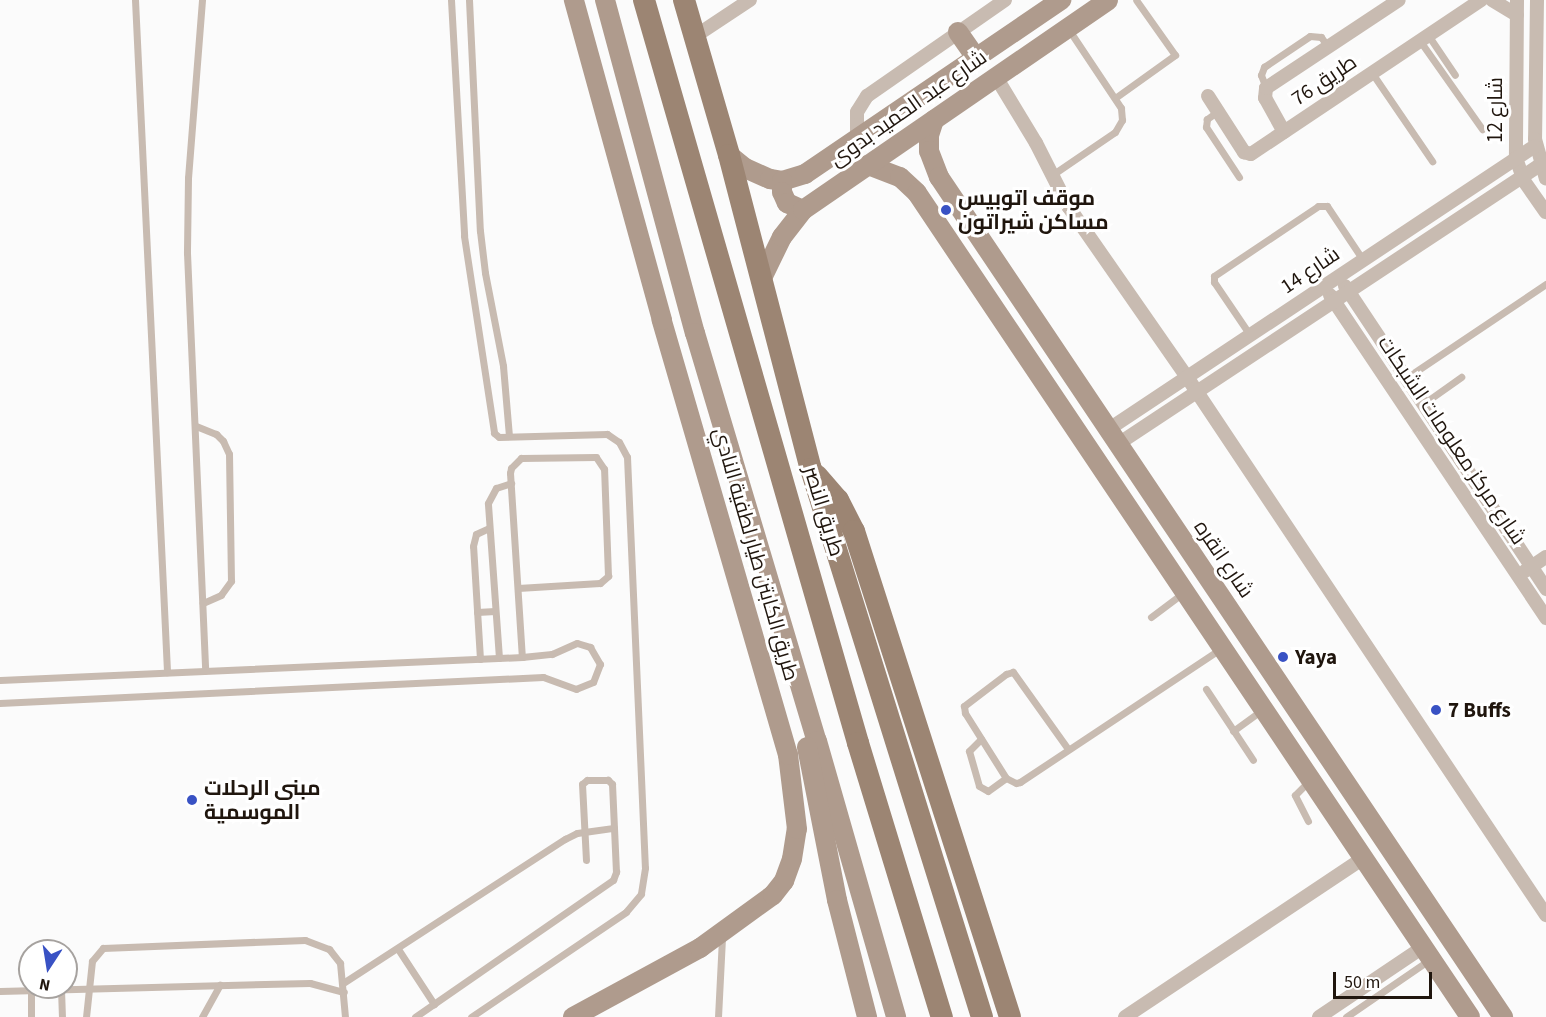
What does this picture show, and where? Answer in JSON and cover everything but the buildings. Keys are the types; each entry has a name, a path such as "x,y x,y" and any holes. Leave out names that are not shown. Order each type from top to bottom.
{"main road":[{"name":"طريق الكابتن طيار لطفية النادي","path":"573,1017 722,934 773,895 784,881 797,829 796,802 788,755 662,320 574,0"},
{"name":"طريق الكابتن طيار لطفية النادي","path":"605,0 695,333 896,1017"},
{"name":"طريق النصر","path":"644,0 858,743 942,1017"},
{"name":"طريق النصر","path":"684,0 729,155 811,469 982,1017"},
{"name":"شارع عبد الحميد بدوى","path":"782,180 805,174 1060,0"},
{"name":"شارع عبد الحميد بدوى","path":"761,280 782,237 803,210 1108,0"},
{"path":"958,33 976,58"},
{"name":"شارع انقره","path":"934,120 928,143 933,166 1503,1017"},
{"path":"729,155 756,174 782,180 784,198 792,207 803,210"},
{"path":"868,165 890,171 909,184 1470,1017"},
{"path":"909,184 919,171 933,166"},
{"path":"811,469 838,500 854,531 1010,1017"},
{"path":"806,705 804,731 829,862 867,1017"},
{"path":"794,846 801,842 813,844 829,862"}],"street":[{"path":"694,37 750,0"},
{"path":"857,138 857,112 867,96 1005,0"},
{"path":"1284,132 1265,98 1266,88 1399,0"},
{"name":"طريق 76","path":"1208,96 1246,153 1252,153 1481,0"},
{"path":"1492,0 1517,15"},
{"name":"شارع 12","path":"1517,0 1516,158 1522,177 1546,212"},
{"name":"شارع 12","path":"1537,0 1541,36 1540,157 1546,179"},
{"path":"996,77 1036,143 1068,206 1187,377 1546,915"},
{"name":"شارع 14","path":"1113,437 1187,377 1516,158 1540,157"},
{"name":"شارع 14","path":"1113,437 1196,391 1348,292 1522,177 1540,157"},
{"name":"شارع مركز معلومات الشبكات","path":"1338,277 1531,567 1544,583"},
{"name":"شارع مركز معلومات الشبكات","path":"1324,286 1546,618"},
{"path":"1518,576 1546,557"},
{"path":"1528,591 1544,583"},
{"path":"1125,1017 1363,858"},
{"path":"1319,1017 1427,953"}],"lane":[{"path":"135,0 167,672"},
{"path":"202,0 186,217 205,671"},
{"path":"451,0 464,236 494,433 499,437 607,434 619,442 627,457 645,868 641,894 626,912 471,1017"},
{"path":"469,0 480,231 485,273 503,366 509,436"},
{"path":"1114,98 1175,55 1136,0"},
{"path":"1051,176 1118,129 1122,114 1114,98 1067,28"},
{"path":"1424,38 1455,75"},
{"path":"1424,38 1482,129"},
{"path":"1372,73 1432,160"},
{"path":"1218,111 1207,119 1206,127 1239,177"},
{"path":"1250,335 1215,284 1214,276 1309,212 1322,205 1326,206 1363,260"},
{"path":"1406,378 1546,284"},
{"path":"1423,404 1461,377"},
{"path":"196,426 216,434 223,441 229,454 231,581 221,595 203,603"},
{"path":"518,588 600,583 605,580 609,571 603,464 596,457 521,458 511,468 522,657"},
{"path":"498,658 489,498 495,488 511,483"},
{"path":"480,658 473,540 480,530 489,528"},
{"path":"1151,617 1185,592"},
{"path":"477,612 495,611"},
{"path":"0,680 522,657 552,654 571,644 584,644 598,657 599,670 588,686 576,689 543,677 0,703"},
{"path":"1068,749 1013,672 1006,674 965,704 965,713 1006,778 1012,783 1020,782 1222,648"},
{"path":"1206,689 1252,760"},
{"path":"1233,731 1263,709"},
{"path":"981,739 970,748 969,753 979,786 988,791 1006,778"},
{"path":"415,1017 610,883 616,872 612,783 606,780 587,780 582,787 586,860"},
{"path":"1308,821 1295,795 1311,780"},
{"path":"343,983 398,950 565,839 585,831 614,828"},
{"path":"718,1017 722,934"},
{"path":"86,1017 88,989 95,956 109,947 304,940 322,945 335,955 340,963 345,1017"},
{"path":"398,950 434,1004"},
{"path":"1346,1017 1427,953"},
{"path":"78,989 310,983 344,992"},
{"path":"202,1017 220,985"},
{"path":"0,991 18,990"},
{"path":"31,999 31,1017"},
{"path":"61,999 62,1017"}],"place":[{"name":"موقف اتوبيس مساكن شيراتون","path":"946,210"},
{"name":"Yaya","path":"1283,657"},
{"name":"7 Buffs","path":"1436,710"},
{"name":"مبنى الرحلات الموسمية","path":"192,800"}]}
